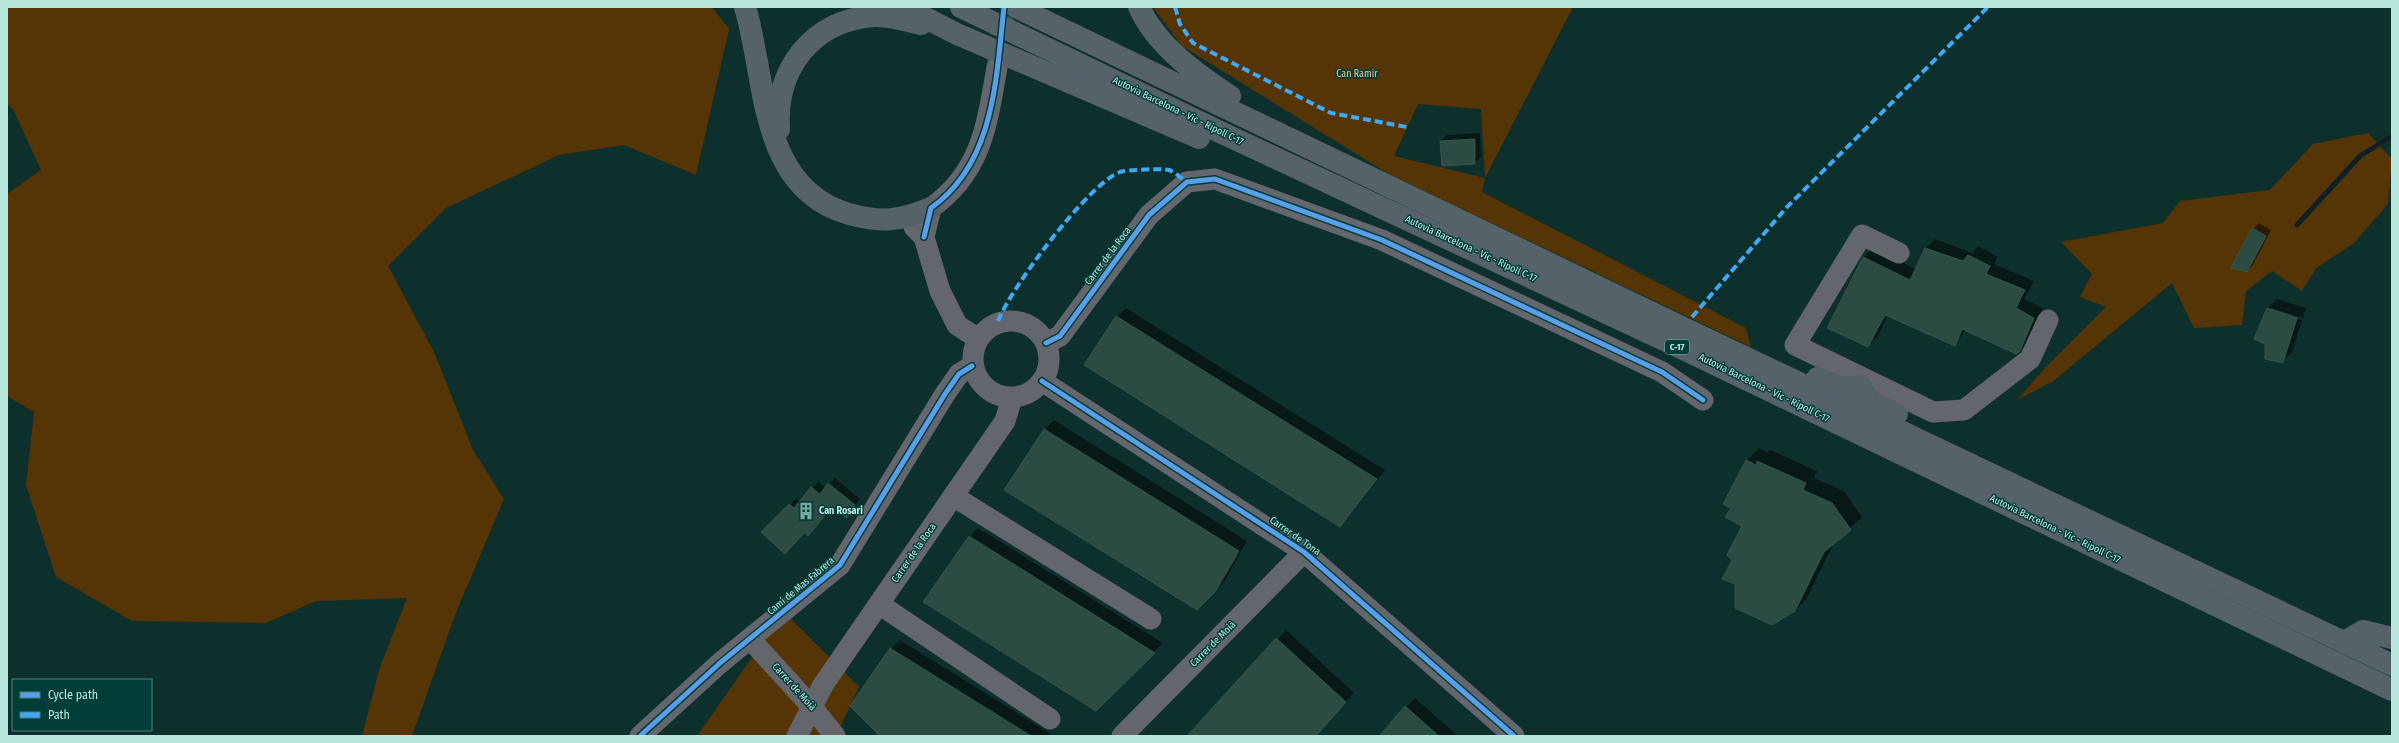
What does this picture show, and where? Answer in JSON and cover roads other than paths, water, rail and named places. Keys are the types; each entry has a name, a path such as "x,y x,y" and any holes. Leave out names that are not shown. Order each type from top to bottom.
{"highway":[{"path":"746,7 763,96 780,156 795,181 824,203 839,211 872,220 905,218 931,208"},
{"path":"904,7 957,34 1255,162 1350,192"},
{"name":"Autovia Barcelona - Vic - Ripoll C-17","path":"961,7 1675,345 2392,690"},
{"name":"Autovia Barcelona - Vic - Ripoll C-17","path":"1016,7 1746,358 2392,665"},
{"path":"1139,7 1143,16 1166,45 1206,81 1303,144"},
{"path":"780,156 778,120 784,82 792,65 804,48 819,34 836,24 873,16 893,17 957,34"},
{"path":"1746,358 1770,358 1843,388 1862,382 1872,402 1926,428 1960,460"},
{"path":"2344,642 2363,631 2392,638"}],"street":[{"path":"924,237 931,208 946,198 958,184 978,150 986,130 997,67"},
{"name":"Carrer de la Roca","path":"1046,343 1060,336 1149,215 1187,182 1215,179 1382,240 1662,372 1703,400"},
{"path":"905,218 924,237 940,291 957,325 977,338"},
{"path":"1899,253 1862,235 1795,345 1862,382 1933,412 1964,410 2030,359 2048,320"},
{"path":"1018,320 1036,329 1046,343 1049,359 1042,381 1028,394 1012,398 993,394 977,380 972,366 977,338 998,321 1018,320"},
{"name":"Camí de Mas Fabrera","path":"640,736 713,669 751,640 840,565 945,394 959,374 972,366"},
{"name":"Carrer de Tona","path":"1042,381 1304,552 1514,736"},
{"name":"Carrer de la Roca","path":"797,736 823,685 1005,421 1012,398"},
{"path":"953,496 1151,619"},
{"name":"Carrer de Moià","path":"1122,736 1304,552"},
{"path":"879,604 1050,718"},
{"name":"Carrer de Moià","path":"751,640 812,707 835,736"}],"waterway":[{"path":"2297,225 2360,156 2392,136"}],"tunnel":[{"path":"997,67 1004,7"}],"place":[{"name":"Can Rosari","path":"806,511"}],"park label":[{"name":"Can Ramir","path":"1357,74"}]}
